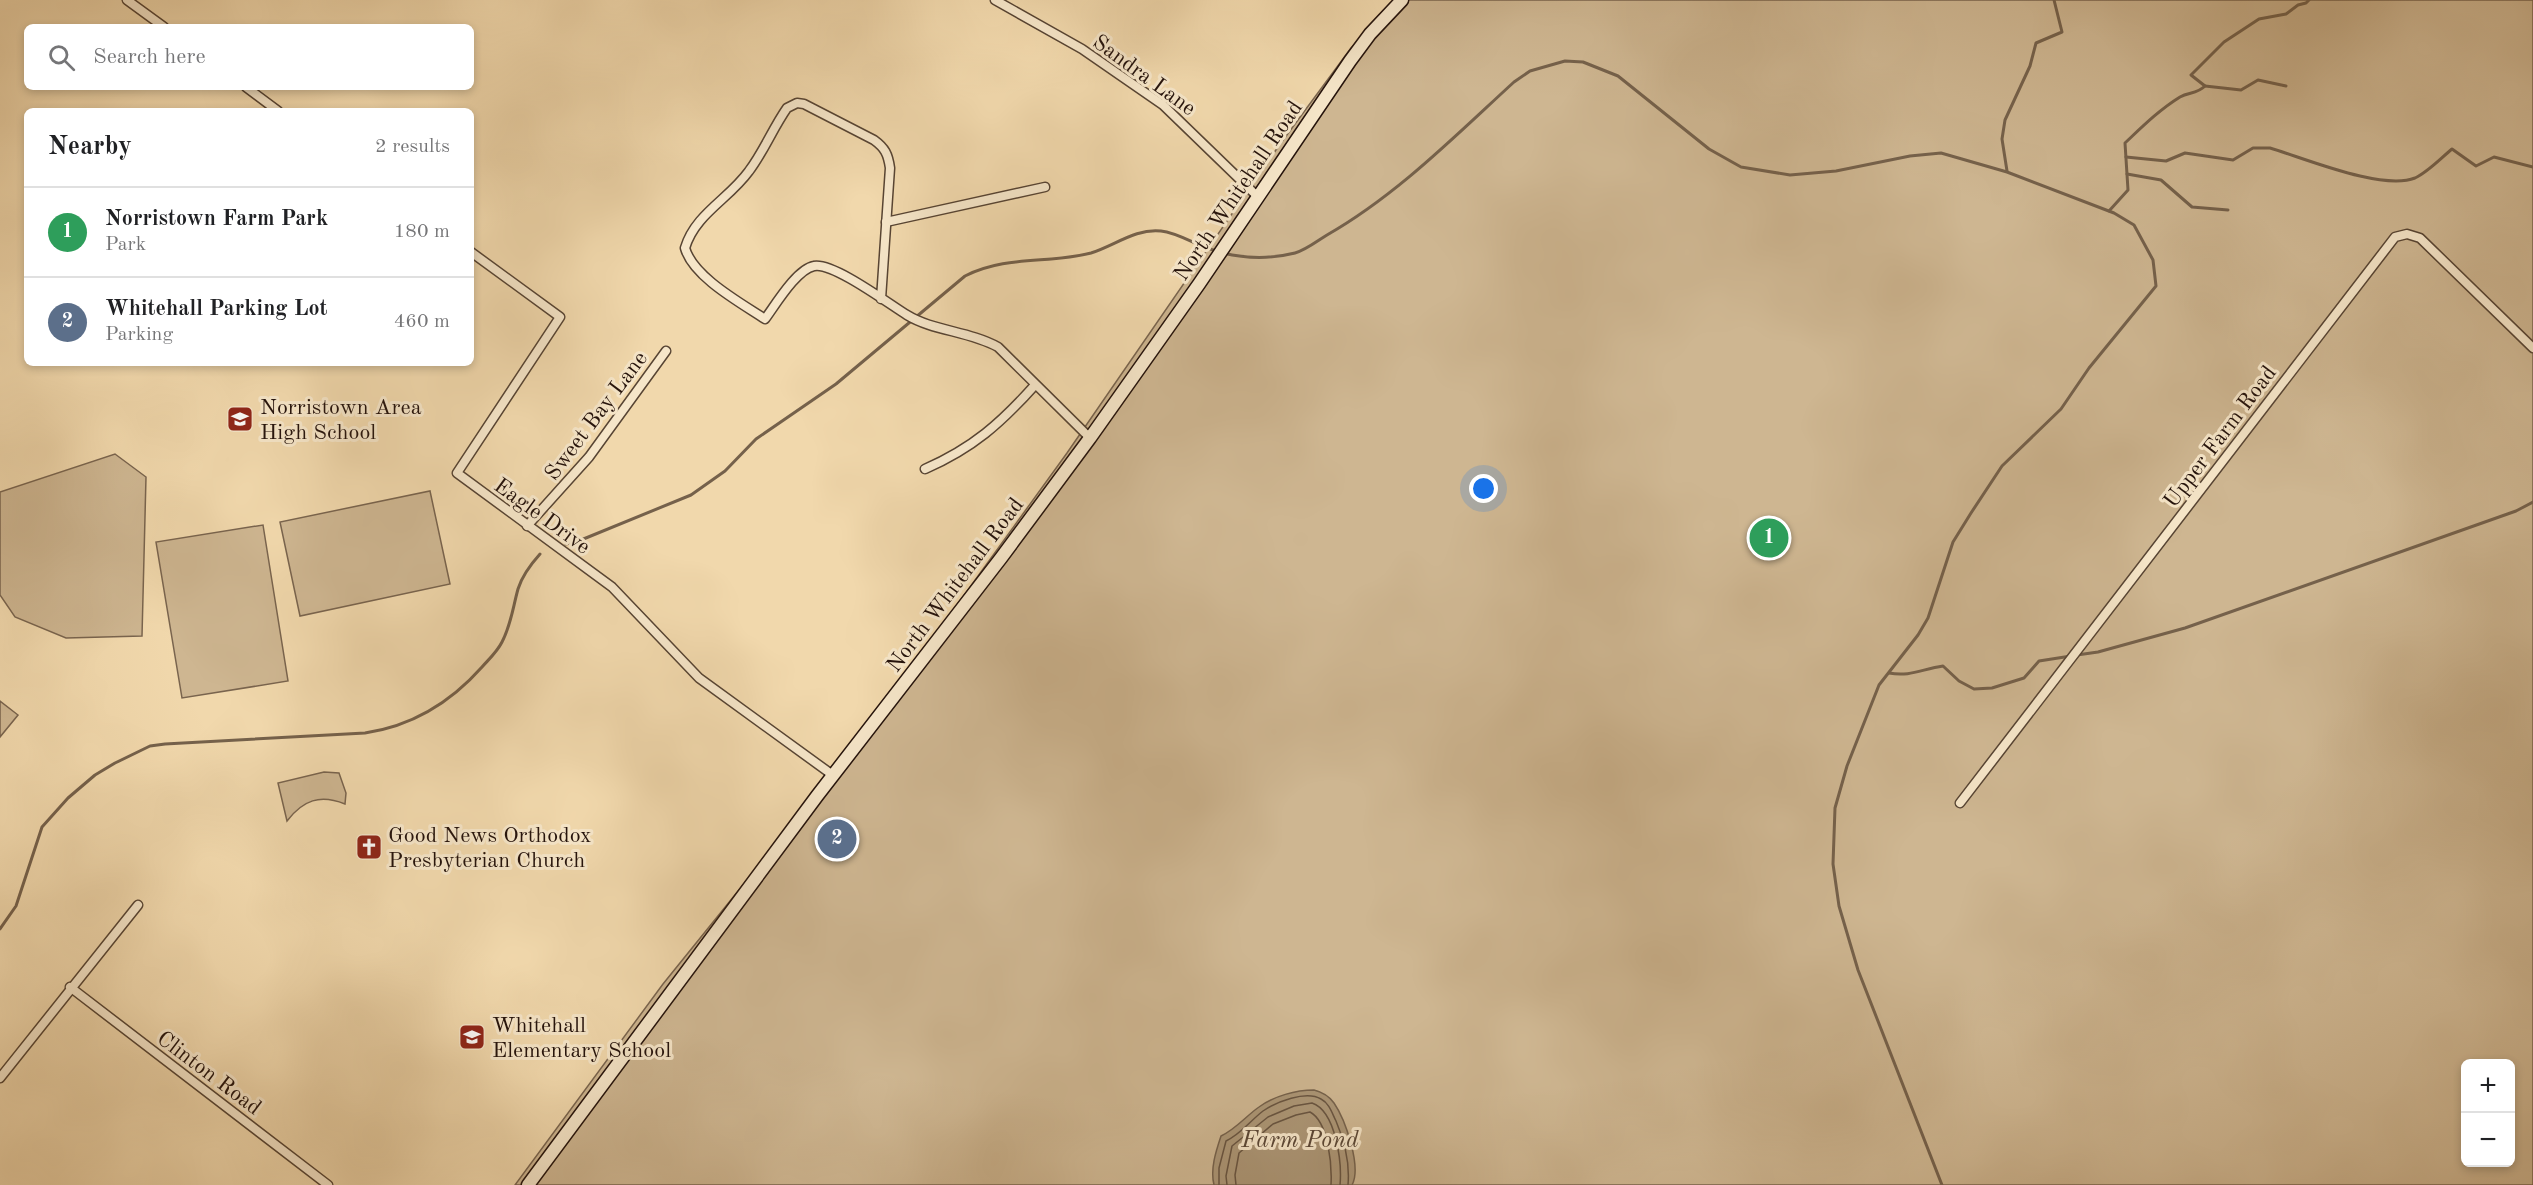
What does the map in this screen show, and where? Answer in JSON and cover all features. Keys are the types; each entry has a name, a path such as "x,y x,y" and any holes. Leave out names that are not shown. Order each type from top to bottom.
{"main road":[{"name":"North Whitehall Road","path":"528,1185 1090,438 1199,284 1257,196 1370,34 1402,0"}],"street":[{"path":"127,0 160,24"},
{"name":"Sandra Lane","path":"995,0 1082,49 1163,105 1257,196"},
{"path":"250,90 274,108"},
{"path":"881,299 890,168 888,156 882,146 804,104 797,103 787,108 780,117 749,172 706,212 688,238 685,248 687,258 703,274 765,319 802,271 820,265 841,273 881,299 910,317 980,337 998,347 1090,438"},
{"path":"886,222 1045,187"},
{"name":"Upper Farm Road","path":"1960,802 2395,237 2407,234 2420,238 2533,348"},
{"name":"Eagle Drive","path":"474,254 560,317 456,473 612,587 661,640 714,690 834,776"},
{"name":"Sweet Bay Lane","path":"527,526 589,457 666,351"},
{"path":"926,469 957,455 1004,420 1035,385"},
{"path":"0,1078 70,987 138,905"},
{"name":"Clinton Road","path":"70,987 328,1185"}],"shaded area":[{"path":"1397,0 2533,0 2533,1185 515,1185 663,984 802,812 944,623 1067,453 1278,147 1351,48"},
{"path":"115,454 146,477 142,636 66,638 15,617 0,595 0,492"},
{"path":"430,491 450,584 300,616 280,522"},
{"path":"263,525 288,681 182,698 156,542"},
{"path":"0,701 18,715 0,737"},
{"path":"324,772 339,773 346,793 345,804 328,799 313,801 299,808 287,821 278,783"}],"water":[{"name":"Farm Pond","path":"1314,1090 1332,1101 1343,1120 1354,1155 1355,1177 1352,1185 1214,1185 1213,1166 1221,1136 1271,1100 1293,1092"}],"waterway":[{"path":"2007,171 2002,139 2005,120 2030,66 2036,43 2062,32 2054,0"},
{"path":"2109,211 2128,190 2125,143 2172,102 2205,86 2191,75 2224,42 2259,19 2286,14 2309,0"},
{"path":"1223,253 1268,257 1295,253 1307,248 1353,219 1401,183 1514,82 1530,71 1565,61 1583,62 1618,76 1709,149 1741,167 1790,175 1836,171 1910,156 1941,153 2007,172 2114,213 2134,225 2153,260 2156,286 2089,368 2061,409 2002,466 1953,542 1928,618 1918,635 1879,685 1847,766 1835,808 1833,864 1839,906 1858,970 1942,1185"},
{"path":"2205,86 2241,90 2258,80 2286,86"},
{"path":"2126,157 2166,161 2185,153 2233,160 2253,148 2270,148 2343,172 2401,181 2415,178 2430,169 2452,149 2476,166 2494,157 2533,167"},
{"path":"2127,174 2161,180 2192,207 2228,210"},
{"path":"566,544 691,495 725,471 756,439 836,384 965,276 981,269 1012,262 1091,253 1134,235 1152,231 1175,234 1217,251"},
{"path":"2077,655 2098,652 2185,628 2516,511 2533,502"},
{"path":"0,929 16,906 42,827 68,798 95,775 150,746 365,733 399,725 415,718 457,691 495,652 508,629 522,579 540,554"},
{"path":"1889,673 1910,673 1943,666 1959,681 1974,689 1992,688 2024,678 2039,661 2071,656"}],"place":[{"name":"Norristown Area High School","path":"240,419"},
{"name":"Norristown Farm Park","path":"1769,538"},
{"name":"Whitehall Parking Lot","path":"837,839"},
{"name":"Good News Orthodox Presbyterian Church","path":"369,847"},
{"name":"Whitehall Elementary School","path":"472,1037"}]}
